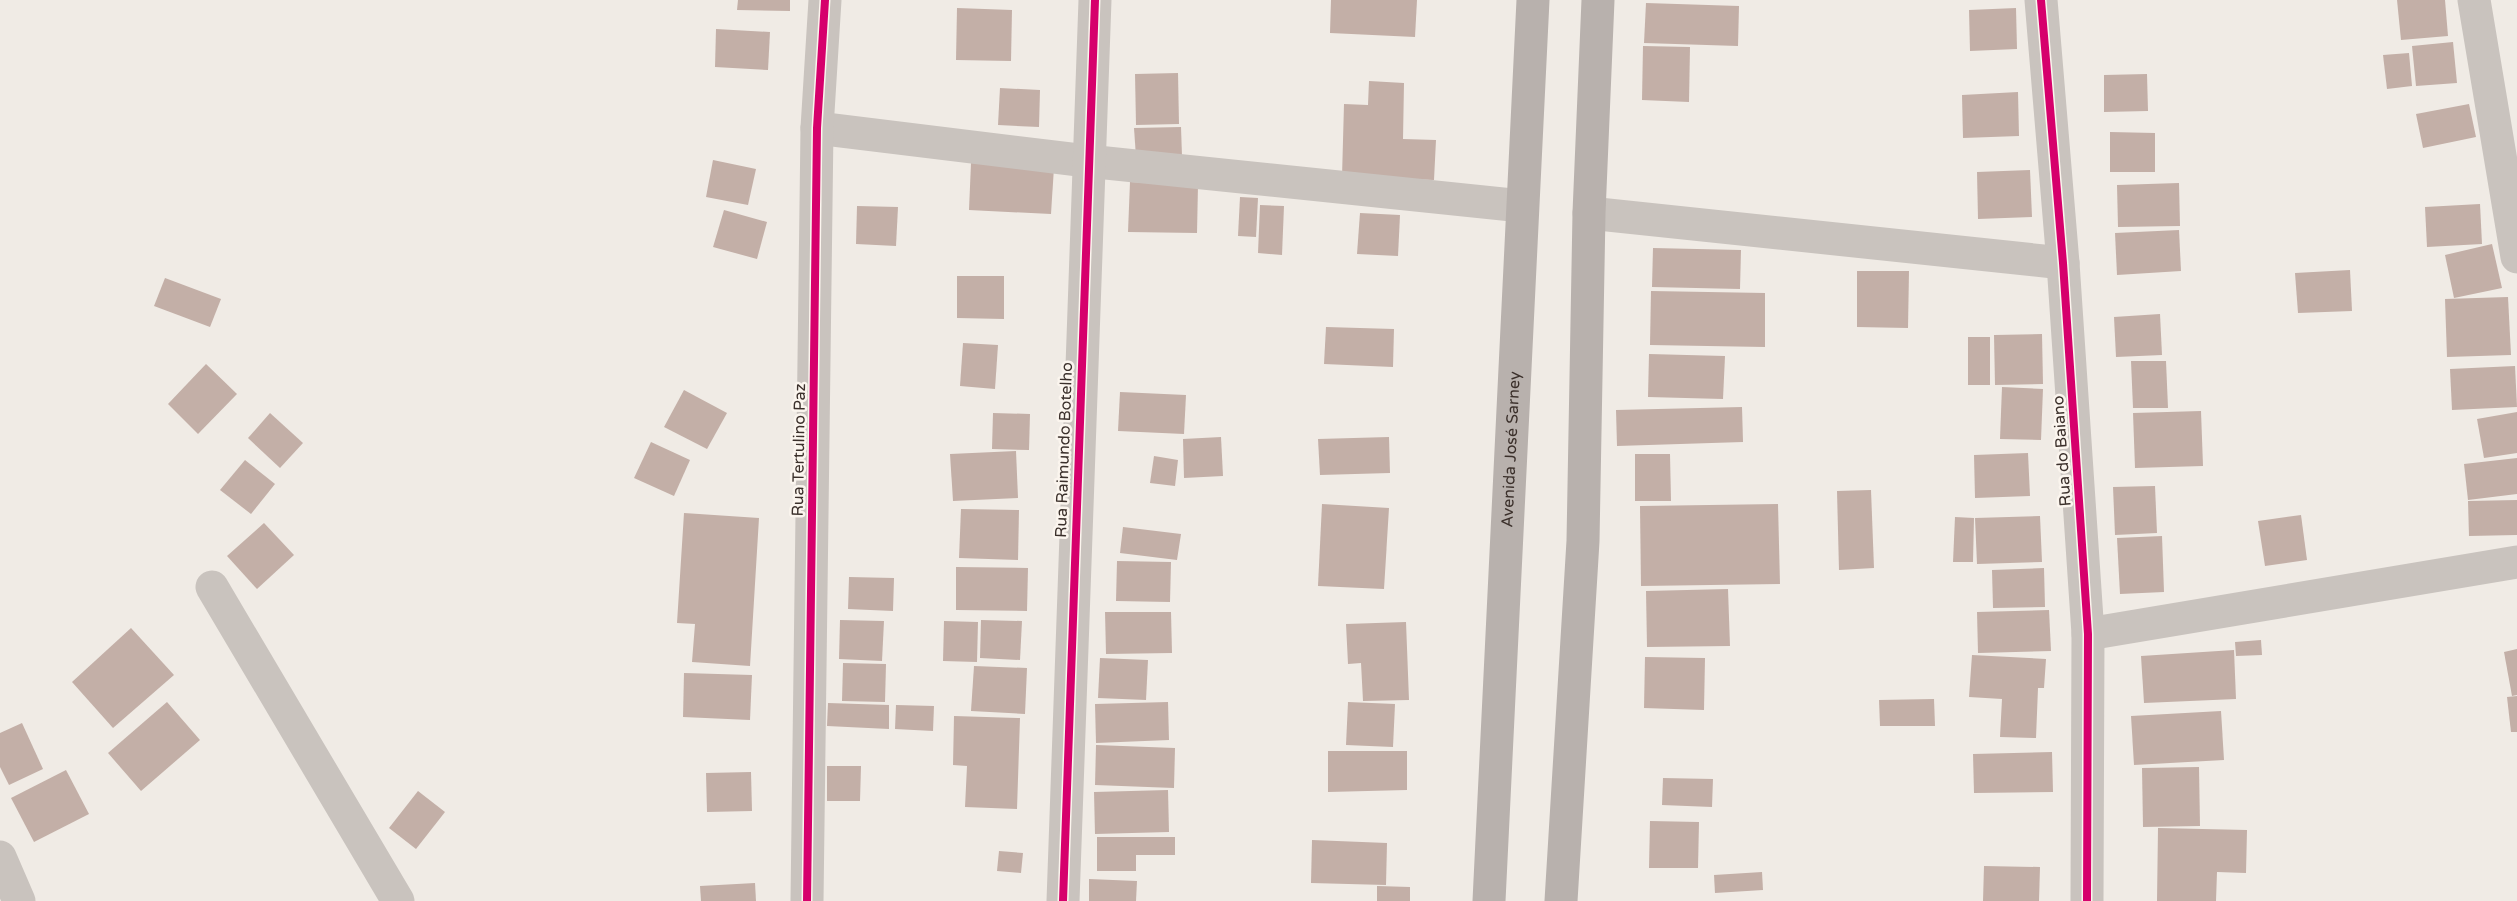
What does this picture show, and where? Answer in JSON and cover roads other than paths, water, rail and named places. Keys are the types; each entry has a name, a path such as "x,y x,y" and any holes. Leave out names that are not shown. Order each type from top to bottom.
{"main road":[{"name":"Avenida José Sarney","path":"1489,901 1533,0"},
{"path":"1561,901 1583,541 1589,213 1598,0"}],"street":[{"name":"Rua Tertulino Paz","path":"807,901 817,128 825,0"},
{"name":"Rua Raimundo Botelho","path":"1063,901 1095,0"},
{"name":"Rua do Baiano","path":"2041,0 2063,263 2088,634 2087,901"},
{"path":"2474,0 2517,257"},
{"path":"817,128 1088,161 1522,206"},
{"path":"1589,213 2063,263"},
{"path":"2088,634 2517,562"},
{"path":"212,587 398,901"},
{"path":"0,857 19,901"}]}
